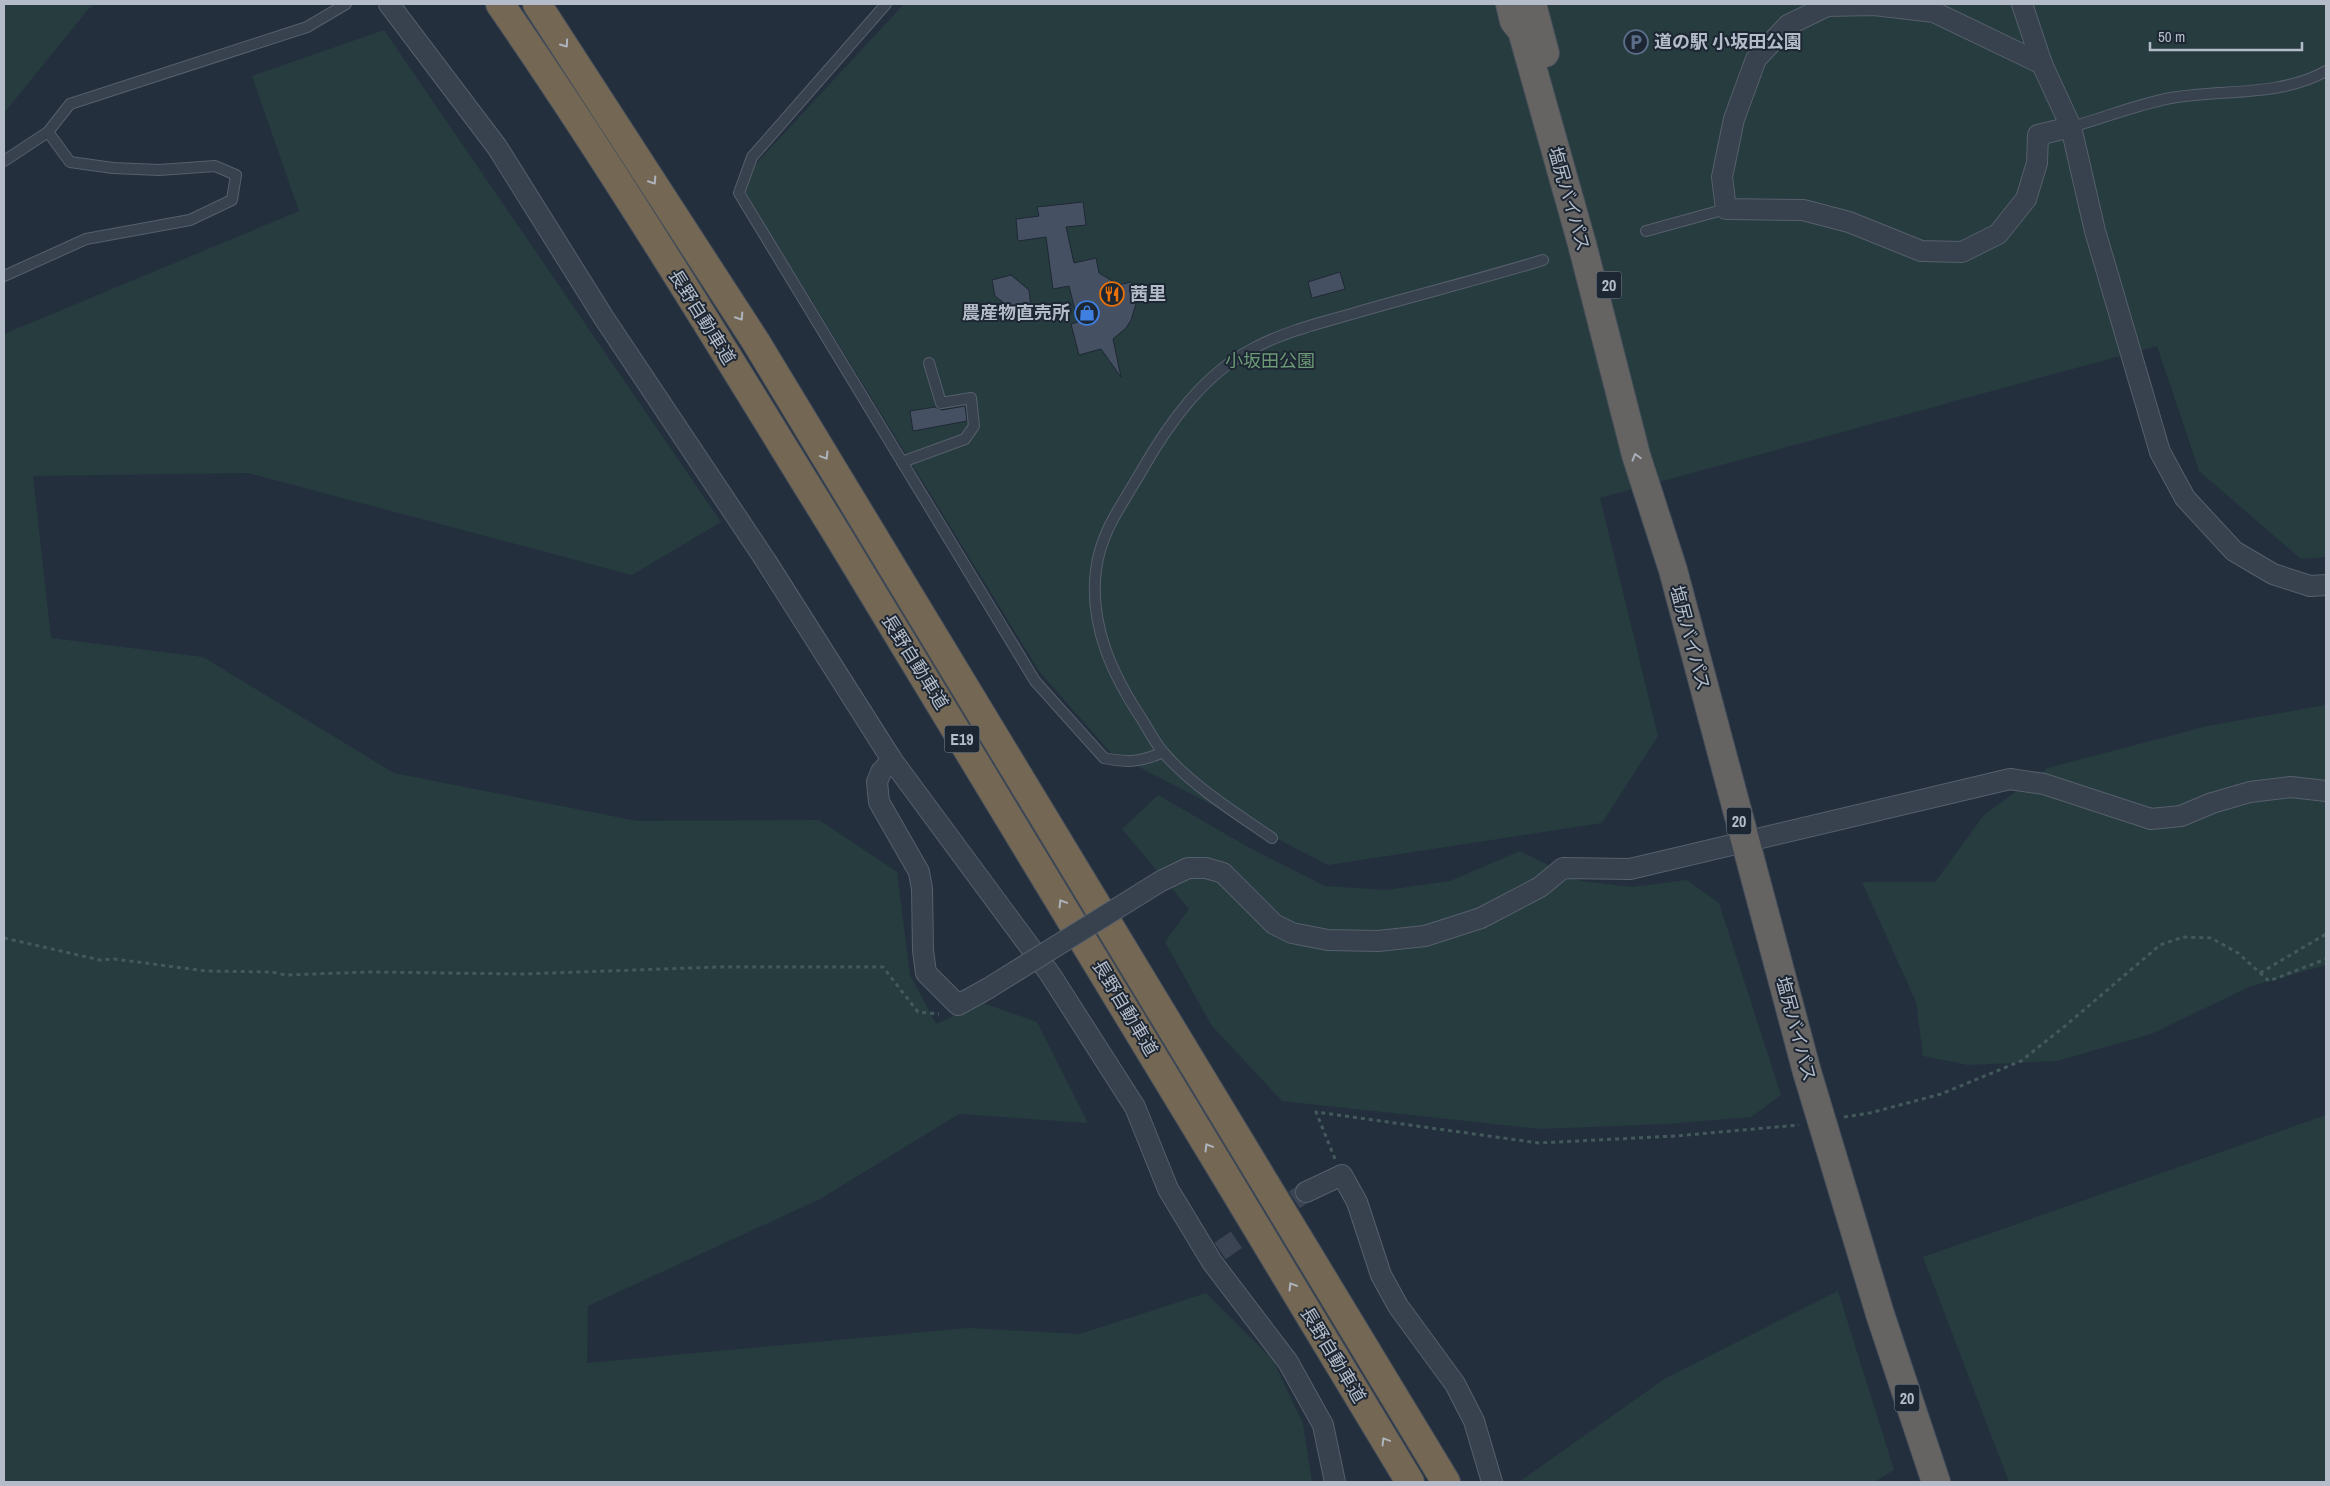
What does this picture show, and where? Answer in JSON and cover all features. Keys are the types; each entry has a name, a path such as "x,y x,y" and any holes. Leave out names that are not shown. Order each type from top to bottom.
{"highway":[{"name":"長野自動車道","path":"500,4 544,67 750,393 1013,821 1410,1482"},
{"name":"長野自動車道","path":"537,4 756,342 1446,1482"},
{"name":"塩尻バイパス","path":"1510,4 1514,21 1522,31 1582,244 1636,455 1672,570 1744,842 1808,1072 1880,1314 1936,1482"},
{"name":"塩尻バイパス","path":"1532,4 1660,472 1672,570"}],"street":[{"path":"389,4 497,147 604,318 766,561 892,760 1050,974 1135,1107 1168,1189 1288,1362 1322,1425 1335,1482"},
{"path":"2042,64 1934,12 1874,4 1827,6 1788,25 1756,59 1734,118 1722,177 1726,209 1803,210 1850,222 1921,251 1962,252 1998,234 2026,199 2037,164 2038,135 2071,127"},
{"path":"2022,4 2042,64 2071,127 2095,231 2160,452 2185,498 2234,551 2273,574 2310,586 2326,585"},
{"path":"892,760 881,772 877,782 879,802 919,872 922,889 923,950 926,972 958,1005 1161,881 1188,868 1206,868 1223,873 1274,924 1292,933 1328,940 1378,941 1425,936 1481,918 1540,887 1563,868 1630,869 2010,779 2044,784 2152,819 2181,816 2212,803 2250,792 2291,787 2326,791"},
{"path":"1306,1192 1342,1175 1358,1202 1381,1275 1398,1306 1455,1384 1474,1422 1492,1482"}],"lane":[{"path":"4,161 48,132 70,104 307,27 346,4"},
{"path":"886,4 752,157 739,193 1036,681 1104,758 1118,761 1145,761 1163,752"},
{"path":"2071,127 2171,98 2266,89 2315,78 2326,72"},
{"path":"4,276 86,238 190,220 232,200 236,175 215,166 159,170 113,168 70,162 48,132"},
{"path":"1646,231 1726,209"},
{"path":"1272,838 1203,788 1163,752 1122,689 1106,655 1098,624 1096,595 1096,570 1103,542 1116,509 1162,434 1188,402 1216,375 1252,349 1306,327 1543,260"},
{"path":"902,462 965,439 974,426 971,398 941,403 929,363"}],"path":[{"path":"2260,973 2326,934"},
{"path":"1842,1118 1870,1113 1941,1094 2021,1060 2065,1026 2160,945 2183,937 2211,938 2238,953 2269,981 2326,959"},
{"path":"4,938 100,960 114,959 206,971 271,972 286,975 369,972 524,974 718,967 883,967 918,1012 936,1015 958,1005"},
{"path":"1342,1175 1316,1112 1539,1143 1675,1136 1806,1124"}],"green space":[{"path":"4,4 100,4 90,7 4,113"},
{"name":"小坂田公園","path":"904,4 2326,4 2326,557 2301,559 2199,471 2157,346 1600,498 1658,736 1602,823 1328,865 1110,752 1039,671 739,182"},
{"path":"384,30 721,522 632,575 248,473 33,476 51,638 203,657 394,773 637,821 819,820 897,872 910,975 936,1024 983,1003 1037,1022 1088,1123 959,1114 820,1199 588,1306 587,1363 968,1328 1080,1334 1206,1293 1273,1360 1303,1424 1312,1482 4,1482 4,334 299,211 252,76"},
{"path":"2326,705 2326,965 2249,987 2151,1034 2057,1061 1968,1065 1923,1056 1916,1002 1862,882 1935,882 1984,815 2048,768 2207,726"},
{"path":"1158,795 1248,847 1325,886 1386,890 1450,881 1520,851 1581,881 1632,887 1687,880 1719,903 1781,1095 1751,1117 1666,1124 1540,1129 1282,1101 1212,1026 1165,942 1189,909 1122,829"},
{"path":"2326,1115 2326,1482 2009,1482 1923,1257"},
{"path":"1838,1291 1894,1470 1874,1482 1519,1482 1664,1379"}],"building":[{"path":"1083,202 1086,225 1066,227 1074,263 1096,258 1099,273 1119,285 1131,282 1134,289 1136,304 1131,320 1126,328 1113,339 1121,377 1101,349 1079,355 1071,324 1078,322 1069,286 1053,289 1046,237 1018,241 1016,219 1039,216 1037,207"},
{"path":"1340,272 1345,289 1312,298 1308,282"},
{"path":"1011,275 1029,290 1031,307 1015,311 995,296 992,280"},
{"path":"965,406 967,421 913,431 910,411 935,407 942,410"}],"tunnel":[{"path":"1220,1251 1306,1192"}],"place":[{"name":"道の駅 小坂田公園","path":"1636,42"},
{"name":"茜里","path":"1112,294"},
{"name":"農産物直売所","path":"1087,313"}]}
